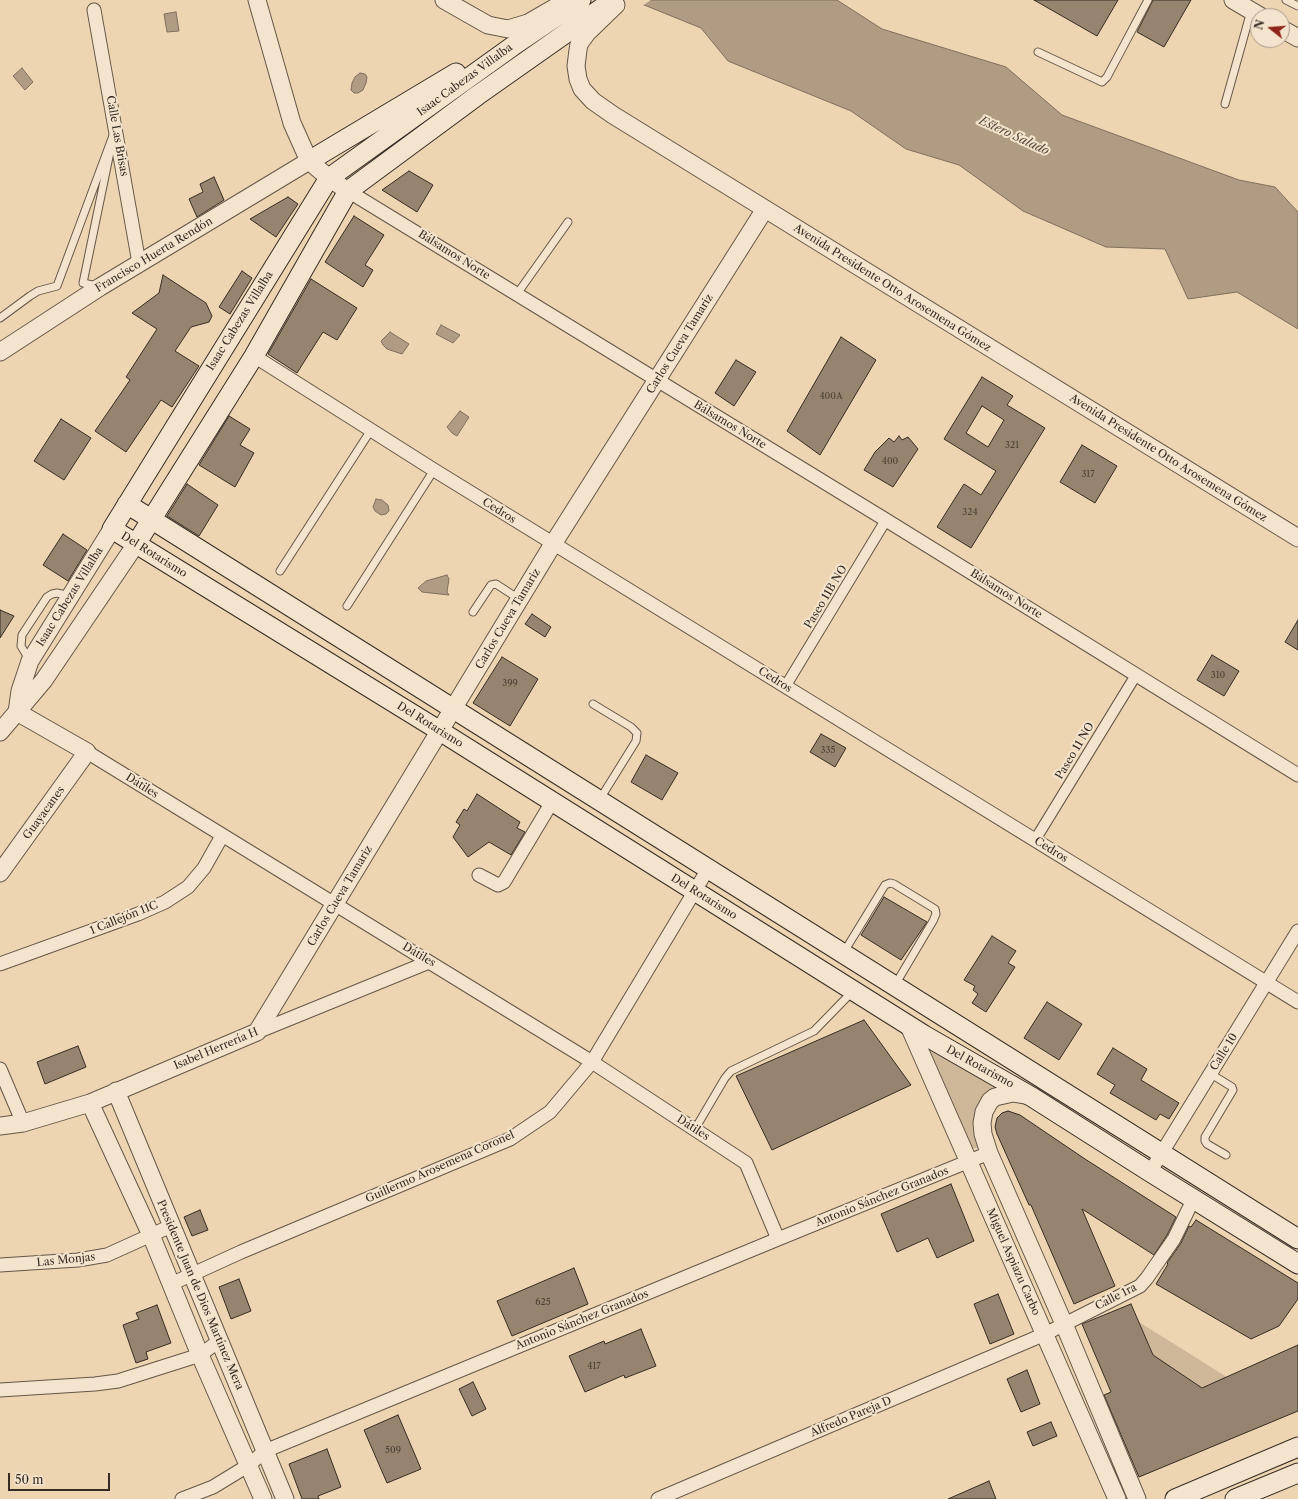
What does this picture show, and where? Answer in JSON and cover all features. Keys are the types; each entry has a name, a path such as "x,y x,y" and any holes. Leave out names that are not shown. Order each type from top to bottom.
{"main road":[{"name":"Isaac Cabezas Villalba","path":"112,529 329,178 513,46 561,7 581,0"},
{"name":"Isaac Cabezas Villalba","path":"136,544 254,356 348,190 478,95 580,31 613,0"},
{"path":"309,161 499,48 513,46"},
{"name":"Del Rotarismo","path":"127,504 1298,1240"},
{"name":"Del Rotarismo","path":"112,529 440,731 909,1026 1032,1097 1193,1200 1298,1264"},
{"path":"1175,1499 1298,1447"},
{"path":"1235,1499 1298,1473"}],"street":[{"name":"Bálsamos Norte","path":"257,0 292,123 309,161 329,178 1298,775"},
{"path":"444,0 488,25 508,29 528,23 561,7"},
{"name":"Avenida Presidente Otto Arosemena Gómez","path":"621,0 580,31 576,66 580,84 588,97 613,116 1298,538"},
{"path":"1233,0 1250,10"},
{"name":"Calle Las Brisas","path":"94,10 139,263"},
{"name":"Francisco Huerta Rendón","path":"0,352 100,287 309,161"},
{"name":"Carlos Cueva Tamariz","path":"257,1032 553,544 765,209"},
{"name":"Cedros","path":"254,356 553,544 1298,1002"},
{"name":"Paseo 11B NO","path":"786,687 886,520"},
{"name":"Isaac Cabezas Villalba","path":"17,712 20,691 30,661 112,529"},
{"name":"Isaac Cabezas Villalba","path":"0,732 44,680 136,544"},
{"name":"Paseo 11 NO","path":"1035,840 1136,675"},
{"name":"Dátiles","path":"17,712 87,752 592,1062 746,1163 778,1239"},
{"name":"Guayacanes","path":"0,873 87,752"},
{"path":"479,874 498,885 504,882 552,802"},
{"name":"1 Callejón 11C","path":"0,964 138,914 165,902 188,887 204,868 222,836"},
{"name":"Guillermo Arosemena Coronel","path":"171,1284 241,1252 510,1139 550,1112 592,1062 708,869"},
{"name":"Calle 10","path":"1150,1172 1298,932"},
{"name":"Isabel Herrería H","path":"0,1126 23,1123 90,1103 257,1032 429,962"},
{"name":"Miguel Aspiazu Carbo","path":"909,1026 1117,1499"},
{"path":"0,1068 23,1123"},
{"name":"Presidente Juan de Dios Martínez Mera","path":"116,1091 285,1499"},
{"name":"Miguel Aspiazu Carbo","path":"1032,1097 1013,1093 1001,1094 990,1101 984,1112 982,1124 989,1153 1064,1324 1137,1499"},
{"name":"Presidente Juan de Dios Martínez Mera","path":"90,1103 151,1235 200,1355 263,1499"},
{"name":"Antonio Sánchez Granados","path":"182,1499 213,1486 249,1465 265,1451 989,1153"},
{"name":"Calle 1ra","path":"1045,1334 1140,1286 1174,1239 1193,1200"},
{"name":"Las Monjas","path":"0,1265 78,1260 107,1255 171,1226"},
{"name":"Alfredo Pareja D","path":"658,1499 1045,1334"},
{"path":"0,1390 95,1384 118,1381 200,1355 219,1341"}],"lane":[{"path":"1038,52 1102,82 1107,77 1148,0"},
{"path":"1286,0 1298,6"},
{"path":"1225,104 1250,31"},
{"path":"100,287 83,283 115,129"},
{"path":"0,318 38,291 57,286 115,129"},
{"path":"517,294 568,222"},
{"path":"280,570 371,430"},
{"path":"347,606 434,470"},
{"path":"473,612 491,585 496,584 520,599"},
{"path":"593,704 631,727 637,733 636,741 599,801"},
{"path":"842,954 885,885 890,883 894,884 935,909 936,914 933,921 894,986"},
{"path":"695,1129 725,1078 731,1071 814,1031 854,991"},
{"path":"1211,1074 1232,1087 1233,1090 1205,1137 1207,1144 1226,1155"}],"shaded area":[{"path":"923,1044 1004,1083 981,1098 975,1112 975,1130 980,1146 971,1150"},
{"path":"1139,1322 1227,1377 1202,1388 1171,1367 1159,1372"}],"water":[{"name":"Estero Salado","path":"632,0 837,0 882,29 1006,67 1062,115 1239,180 1275,187 1298,212 1298,329 1237,292 1188,299 1165,249 1106,247 1023,211 959,165 906,149 851,111 728,61 701,28"},
{"path":"176,12 179,31 167,32 164,14"},
{"path":"22,68 33,82 25,90 13,76"},
{"path":"360,73 365,74 367,77 366,83 363,90 358,93 354,93 351,90 352,83 355,77"},
{"path":"441,325 460,335 453,343 436,334"},
{"path":"390,332 409,344 402,354 387,349 383,345 381,341"},
{"path":"460,411 469,417 457,436 447,427"},
{"path":"376,499 382,500 388,505 389,511 386,514 381,515 375,511 373,507"},
{"path":"447,575 449,579 447,592 449,595 422,592 418,588 426,581"}],"pier":[{"path":"630,0 651,0 642,6 631,2"}],"building":[{"path":"1034,0 1118,0 1097,36"},
{"path":"1153,0 1191,0 1164,47 1137,32"},
{"path":"409,171 433,185 417,212 382,190"},
{"path":"214,177 224,200 197,217 189,199 203,192 200,184"},
{"path":"288,197 298,204 276,237 250,219"},
{"path":"354,216 384,235 365,265 373,270 363,287 325,262"},
{"path":"242,271 252,278 230,314 219,307"},
{"path":"163,275 206,303 212,316 209,322 191,327 175,351 199,366 172,407 161,400 126,452 95,431 130,380 126,377 157,329 132,313 159,293"},
{"path":"311,279 357,308 337,340 323,332 297,373 268,354"},
{"path":"841,337 876,360 820,455 787,431"},
{"path":"736,360 756,372 734,406 715,393"},
{"path":"982,377 1013,396 1007,405 1045,428 971,548 937,527 964,484 981,495 996,471 944,439","holes":["982,406 1004,420 988,447 966,433"]},
{"path":"229,416 250,429 240,445 254,453 235,487 199,465"},
{"path":"61,419 91,438 64,480 34,461"},
{"path":"899,436 902,440 908,437 918,449 893,487 864,470 875,452 889,438 894,442"},
{"path":"1082,445 1117,466 1095,503 1060,482"},
{"path":"187,484 218,505 199,536 167,516"},
{"path":"63,534 87,550 68,581 43,565"},
{"path":"0,610 14,616 0,638"},
{"path":"532,614 551,627 545,637 525,624"},
{"path":"1298,620 1298,650 1285,642"},
{"path":"1212,655 1239,671 1224,696 1197,680"},
{"path":"502,657 538,679 510,726 473,703"},
{"path":"821,734 846,748 835,767 810,752"},
{"path":"646,755 678,773 662,800 631,782"},
{"path":"477,794 520,822 517,828 525,832 511,855 489,842 468,857 453,837 460,825 456,822 464,809 467,811"},
{"path":"884,897 927,922 901,960 861,935"},
{"path":"992,936 1016,951 1008,963 1015,967 986,1012 972,1003 978,994 973,990 975,986 964,980"},
{"path":"1047,1002 1082,1024 1059,1060 1024,1038"},
{"path":"864,1020 911,1085 772,1150 736,1076"},
{"path":"78,1046 86,1067 45,1084 37,1062"},
{"path":"1113,1048 1147,1069 1141,1080 1179,1103 1169,1119 1160,1114 1156,1120 1110,1093 1115,1085 1097,1074"},
{"path":"1008,1111 1020,1115 1085,1159 1176,1217 1167,1235 1154,1255 1082,1209 1115,1286 1074,1304 1031,1205 1029,1205 997,1134 995,1127 997,1118 1002,1113"},
{"path":"951,1184 974,1241 937,1258 928,1238 897,1252 881,1214"},
{"path":"200,1210 208,1230 192,1236 184,1217"},
{"path":"1196,1220 1298,1283 1298,1299 1279,1326 1251,1339 1156,1284 1168,1264 1167,1263 1181,1243 1189,1226 1191,1227"},
{"path":"574,1268 588,1304 512,1336 497,1301"},
{"path":"239,1279 251,1311 231,1319 219,1287"},
{"path":"998,1294 1014,1334 990,1344 974,1304"},
{"path":"1131,1304 1153,1355 1202,1388 1298,1345 1298,1411 1139,1477 1104,1395 1111,1392 1082,1324"},
{"path":"157,1305 171,1343 146,1352 148,1359 136,1363 123,1325 139,1319 136,1313"},
{"path":"641,1329 656,1366 625,1378 624,1375 585,1392 569,1356 604,1341 605,1344"},
{"path":"1027,1370 1040,1404 1021,1412 1007,1379"},
{"path":"473,1382 486,1409 472,1416 459,1389"},
{"path":"398,1415 421,1469 387,1483 364,1430"},
{"path":"1051,1422 1057,1436 1033,1446 1027,1432"},
{"path":"327,1449 341,1487 318,1496 319,1499 302,1499 289,1464"},
{"path":"989,1481 996,1499 948,1499"}]}
